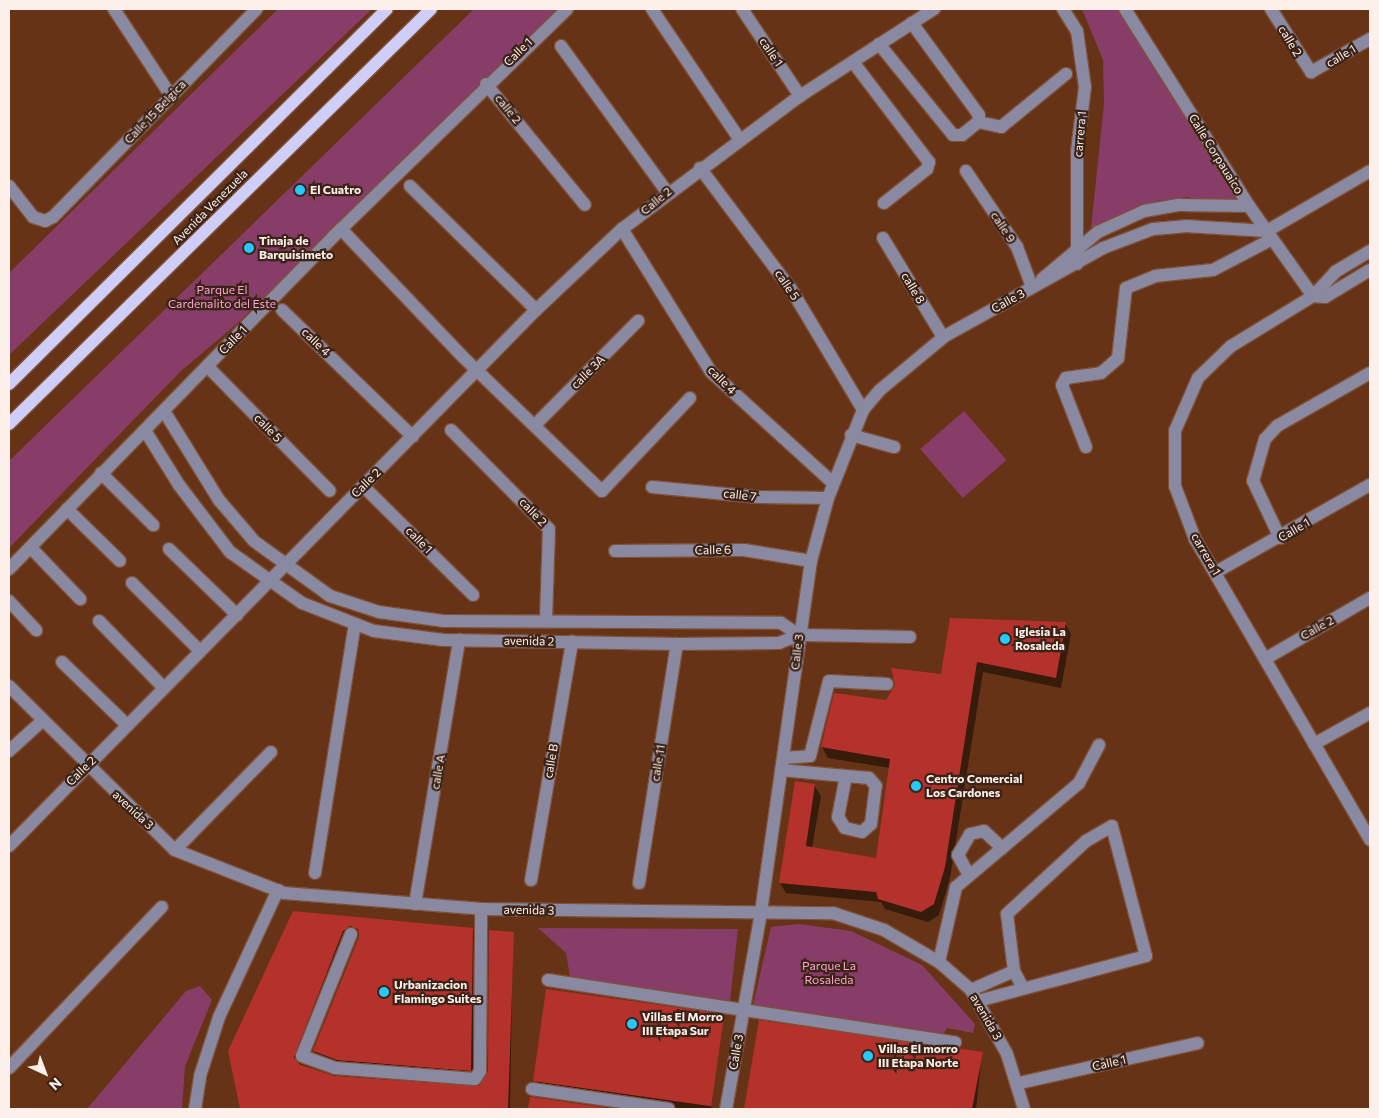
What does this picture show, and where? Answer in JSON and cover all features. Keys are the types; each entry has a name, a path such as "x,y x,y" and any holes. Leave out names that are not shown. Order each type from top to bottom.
{"main road":[{"name":"Avenida Venezuela","path":"9,384 387,9"},
{"name":"Avenida Venezuela","path":"9,424 431,9"}],"street":[{"path":"114,9 170,96"},
{"name":"Calle 15 Belgica","path":"9,185 32,217 45,221 53,217 257,9"},
{"name":"Calle 1","path":"9,569 101,473 146,432 207,366 341,229 486,84 567,9"},
{"path":"652,9 740,140"},
{"name":"calle 1","path":"742,9 800,96"},
{"name":"Calle 2","path":"9,846 536,310 622,229 667,192 800,96 934,9"},
{"name":"carrera 1","path":"1062,9 1076,31 1084,87 1077,151 1078,247 1076,264"},
{"name":"Calle Corpauaico","path":"1125,9 1248,206 1313,296"},
{"name":"calle 2","path":"1271,9 1311,72"},
{"path":"912,23 975,110 978,122"},
{"name":"calle 1","path":"1311,72 1370,38"},
{"path":"879,44 953,135 962,135 978,122"},
{"path":"561,46 667,192"},
{"path":"853,62 929,162 928,169 884,202"},
{"path":"978,122 1001,127 1066,74"},
{"name":"calle 2","path":"486,84 585,205"},
{"name":"calle 5","path":"700,168 791,289 863,410"},
{"name":"calle 9","path":"966,171 1017,247 1032,287"},
{"path":"1086,447 1062,385 1066,378 1101,373 1118,358 1126,288 1155,276 1214,270 1370,171"},
{"path":"410,186 536,310"},
{"path":"1032,287 1078,247 1116,223 1161,206 1248,206"},
{"path":"1032,287 1102,248 1153,229 1184,226 1269,235"},
{"path":"341,229 478,370 537,423 602,491 690,398"},
{"name":"calle 4","path":"622,229 711,372 833,483"},
{"name":"calle 8","path":"883,238 943,337"},
{"path":"1313,296 1335,272 1370,250"},
{"path":"1313,296 1325,297 1370,270"},
{"name":"Calle 3","path":"726,1109 761,912 811,560 833,483 851,435 863,410 880,390 943,337 1032,287"},
{"name":"carrera 1","path":"1313,296 1231,346 1198,378 1175,431 1175,486 1195,539 1216,572 1314,744 1366,825 1370,840"},
{"name":"calle 4","path":"282,310 413,437"},
{"name":"calle 3A","path":"537,423 638,321"},
{"name":"calle 5","path":"207,366 330,491"},
{"path":"1280,538 1253,481 1265,439 1277,426 1370,373"},
{"path":"164,411 218,500 254,541 330,596 379,612 444,621 781,623 799,635 910,637"},
{"name":"calle 2","path":"450,430 549,529 546,621"},
{"name":"avenida 2","path":"146,432 212,531 269,583 323,613 355,624 384,632 459,640 677,644 779,643 799,635"},
{"path":"851,435 894,447"},
{"path":"101,473 153,525"},
{"name":"Calle 1","path":"1216,572 1280,538 1370,485"},
{"name":"calle 1","path":"363,486 473,595"},
{"name":"calle 7","path":"652,488 758,497 828,498"},
{"path":"67,509 120,561"},
{"path":"31,548 80,599"},
{"path":"168,549 237,615"},
{"name":"Calle 6","path":"615,551 744,550 811,560"},
{"path":"132,583 200,651"},
{"name":"Calle 2","path":"1265,659 1370,598"},
{"path":"9,601 36,630"},
{"path":"99,621 164,688"},
{"path":"315,873 355,624"},
{"name":"calle A","path":"415,904 459,640"},
{"name":"calle B","path":"530,880 572,642"},
{"name":"calle 11","path":"639,883 677,644"},
{"path":"62,662 127,725"},
{"path":"782,764 804,759 812,752 823,693 829,681 887,684"},
{"name":"avenida 3","path":"9,686 41,722 175,850 278,890 481,909 832,913 884,930 939,962 975,996 1020,1083 1024,1109"},
{"path":"1314,744 1370,713"},
{"path":"9,750 41,722"},
{"path":"939,962 954,890 969,875 1079,783 1099,745"},
{"path":"175,850 271,752"},
{"path":"782,764 846,776 869,778 876,786 871,824 862,832 844,828 838,817 846,776"},
{"path":"975,996 1022,986 1146,956 1112,826 1086,841 1007,914 1004,924 1014,971 1022,986"},
{"path":"969,875 958,855 970,834 984,831 1002,848"},
{"path":"195,1109 200,1076 219,1018 278,890"},
{"path":"9,1068 162,907"},
{"path":"351,934 302,1056 335,1068 475,1079 480,1071 481,909"},
{"path":"975,996 1014,971"},
{"path":"548,980 744,1008 955,1042"},
{"name":"Calle 1","path":"1020,1083 1198,1043"},
{"path":"532,1089 669,1109"}],"green space":[{"path":"278,9 372,9 9,355 9,273"},
{"name":"Parque El Cardenalito del Este","path":"474,9 558,9 239,322 181,371 9,548 9,461"},
{"path":"1082,9 1117,9 1238,195 1220,207 1188,197 1157,201 1091,228 1104,104 1103,60"},
{"path":"964,411 1007,460 963,498 920,449"},
{"name":"Parque La Rosaleda","path":"799,924 851,931 922,965 975,1024 973,1033 947,1028 943,1034 753,1005 771,927"},
{"path":"538,928 738,929 730,1001 570,977 566,953"},
{"path":"200,986 212,1000 185,1066 182,1109 87,1109 186,991"}],"building":[{"path":"950,618 1066,622 1056,678 977,662 945,867 934,904 921,912 878,899 876,892 779,883 795,781 815,784 806,846 876,858 890,759 821,747 834,693 886,700 895,685 891,668 941,674"},
{"name":"Urbanizacion Flamingo Suites","path":"293,911 473,928 471,1071 337,1060 313,1051 359,937 358,929 350,926 343,931 294,1057 299,1064 334,1076 479,1086 488,1071 489,930 514,932 508,1109 240,1109 228,1051"},
{"path":"546,989 724,1014 711,1106 533,1081"},
{"path":"759,1020 983,1052 972,1109 744,1109"},
{"path":"531,1097 614,1109 528,1109"}],"place":[{"name":"El Cuatro","path":"300,190"},
{"name":"Tinaja de Barquisimeto","path":"249,248"},
{"name":"Iglesia La Rosaleda","path":"1005,639"},
{"name":"Centro Comercial Los Cardones","path":"916,786"},
{"name":"Urbanizacion Flamingo Suites","path":"384,992"},
{"name":"Villas El Morro III Etapa Sur","path":"632,1024"},
{"name":"Villas El morro III Etapa Norte","path":"868,1056"}]}
